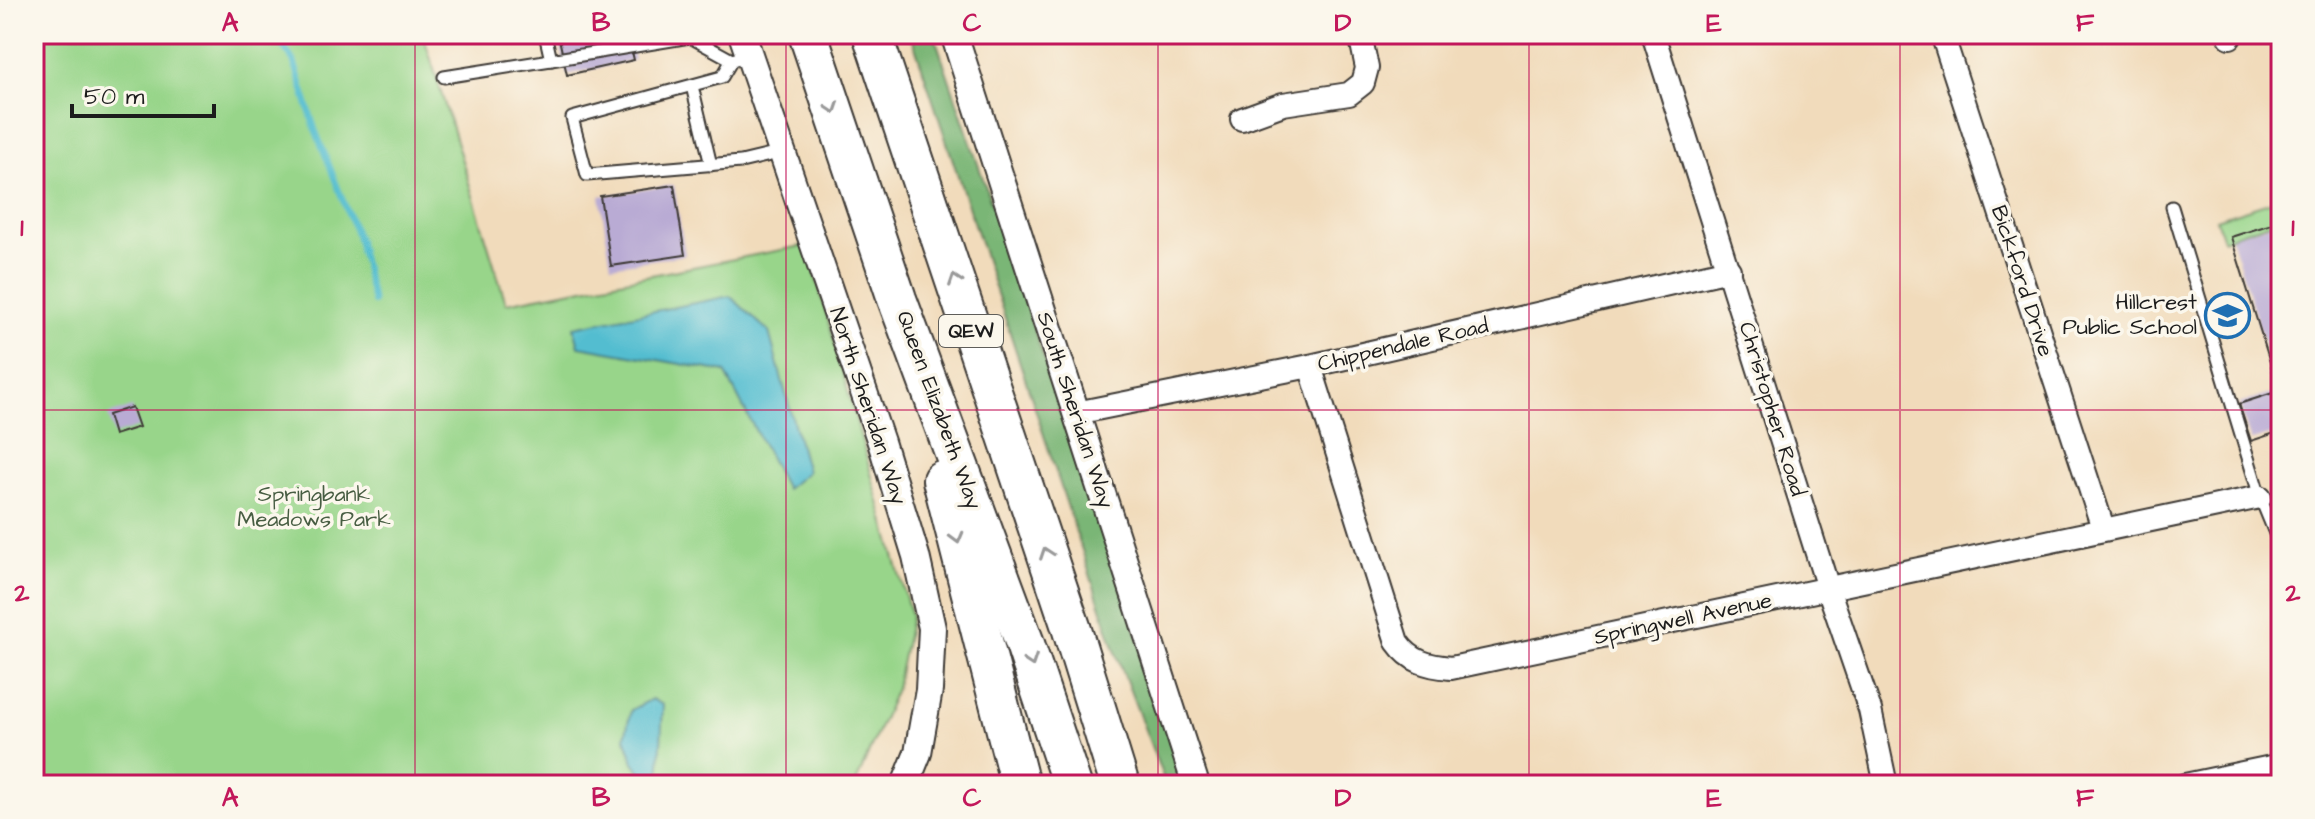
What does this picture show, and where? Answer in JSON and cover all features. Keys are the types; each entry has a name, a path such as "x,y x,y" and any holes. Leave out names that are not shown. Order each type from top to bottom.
{"highway":[{"name":"Queen Elizabeth Way","path":"808,34 897,299 1024,641 1072,785"},
{"name":"QEW","path":"872,34 1071,627 1120,785"},
{"path":"897,299 1020,785"},
{"path":"1071,627 1099,666 1146,785"}],"street":[{"name":"South Sheridan Way","path":"954,34 1196,785"},
{"path":"1242,119 1283,104 1349,94 1363,83 1367,68 1360,34"},
{"name":"Christopher Road","path":"1653,34 1828,588 1870,710 1886,785"},
{"name":"Bickford Drive","path":"1942,34 2103,528"},
{"name":"North Sheridan Way","path":"741,49 783,152 881,442 916,556 932,628 929,690 918,753 905,785"},
{"name":"Chippendale Road","path":"1076,413 1310,366 1729,270"},
{"name":"Springwell Avenue","path":"1310,366 1397,642 1405,654 1428,666 1451,668 2260,497"},
{"path":"2185,785 2281,765"}],"lane":[{"path":"545,34 551,60"},
{"path":"444,77 551,60 658,37 690,37 741,49 722,77 572,118 587,175 741,162 783,152"},
{"path":"692,86 711,165"},
{"path":"2172,207 2260,497 2281,548"}],"green space":[{"name":"Springbank Meadows Park","path":"34,34 423,34 506,303 807,245 911,616 896,689 855,785 34,785"},
{"path":"911,34 934,34 1145,657 1184,785 1166,785 1118,659"},
{"path":"2281,198 2281,219 2223,239 2216,219"}],"water":[{"path":"730,296 769,332 807,472 786,489 725,372 579,346 574,327"},
{"path":"652,699 663,705 659,785 650,785 634,762 625,737 631,710"}],"building":[{"path":"558,34 628,34 634,60 567,75"},
{"path":"674,185 685,255 611,266 600,196"},
{"path":"2281,221 2281,431 2251,441 2239,404 2279,391 2231,237"},
{"path":"132,407 139,427 114,435 108,415"}],"waterway":[{"path":"273,34 294,61 315,129 358,239 373,302"}],"place":[{"name":"Hillcrest Public School","path":"2228,315"}]}
